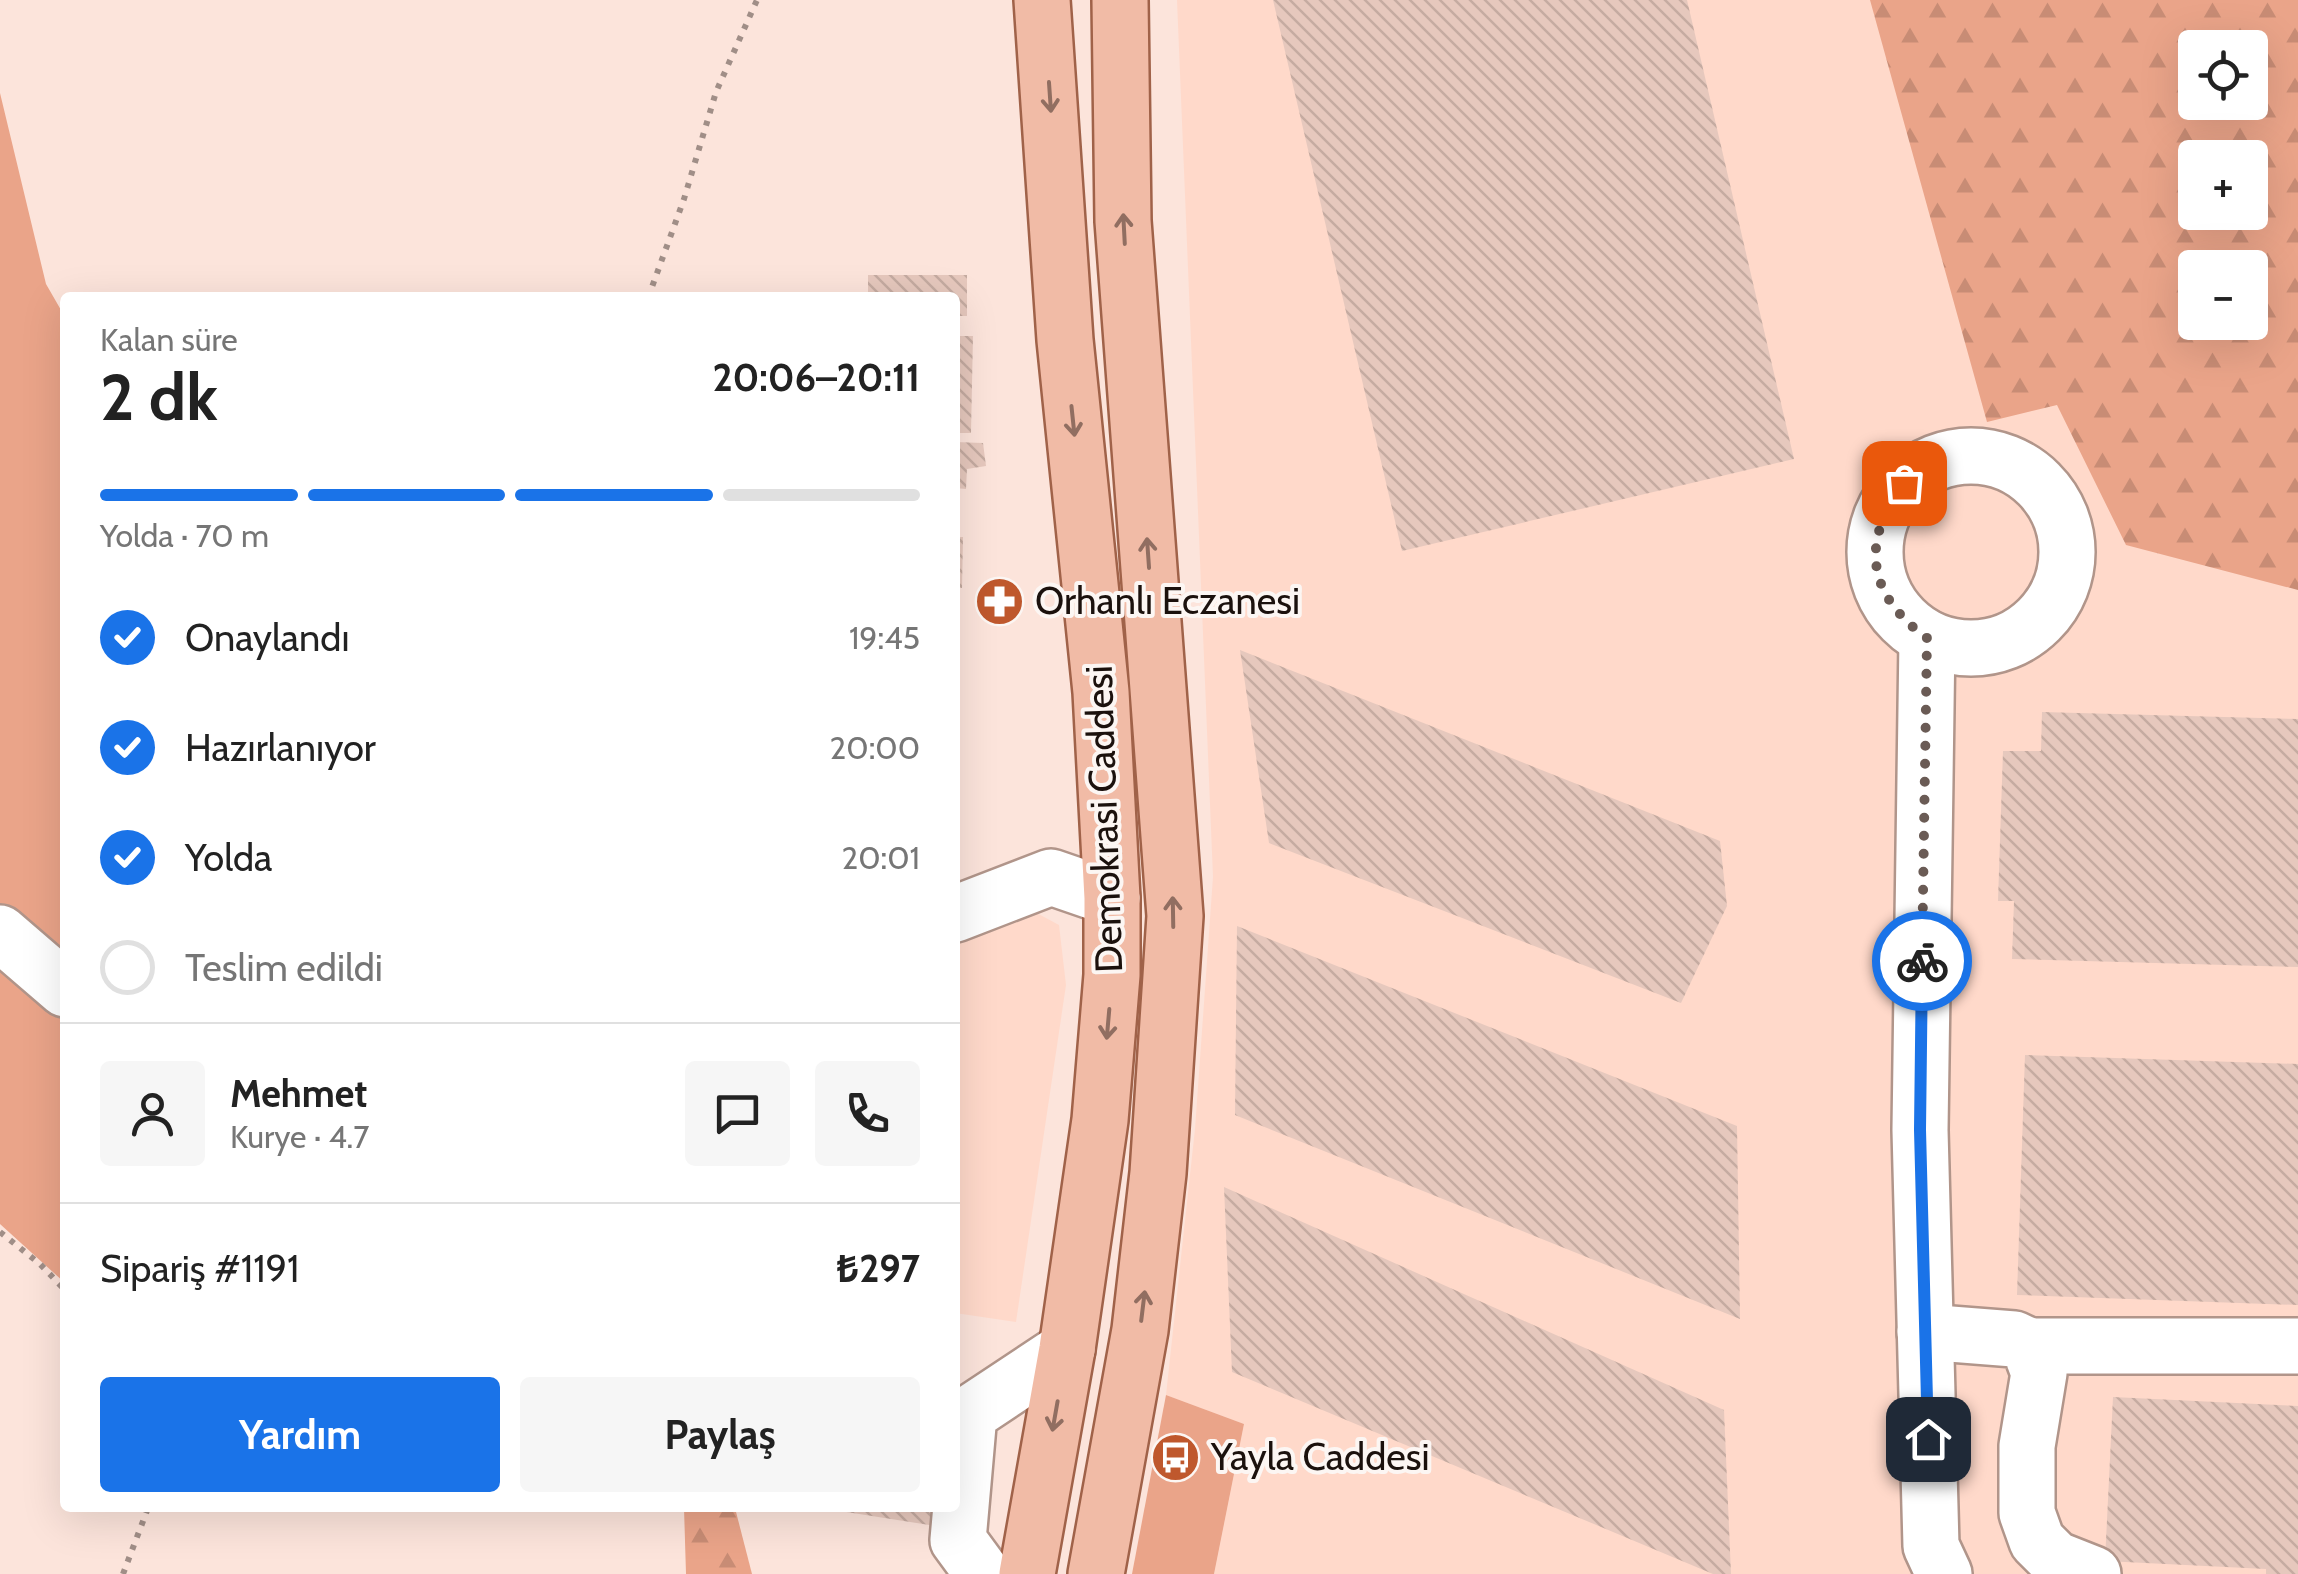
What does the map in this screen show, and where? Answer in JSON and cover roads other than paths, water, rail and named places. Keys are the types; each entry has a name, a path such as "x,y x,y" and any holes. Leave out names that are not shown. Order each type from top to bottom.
{"main road":[{"name":"Demokrasi Caddesi","path":"1027,1574 1067,1349 1100,1120 1112,975 1101,692 1065,340 1042,0"},
{"name":"Demokrasi Caddesi","path":"1096,1574 1140,1330 1158,1173 1175,916 1123,220 1120,0"}],"street":[{"path":"1927,638 1920,1130 1931,1546 1944,1574"},
{"path":"960,912 1052,877 1112,898"},
{"path":"0,933 60,984"},
{"path":"1926,1332 2014,1338 2029,1346 2298,1346"},
{"path":"2029,1346 2039,1373 2027,1446 2027,1513 2036,1540 2055,1559 2094,1574"},
{"path":"983,1574 958,1540 969,1414 1067,1349"}],"place":[{"name":"Orhanlı Eczanesi","path":"1000,601"},
{"name":"Yayla Caddesi","path":"1176,1457"}]}
